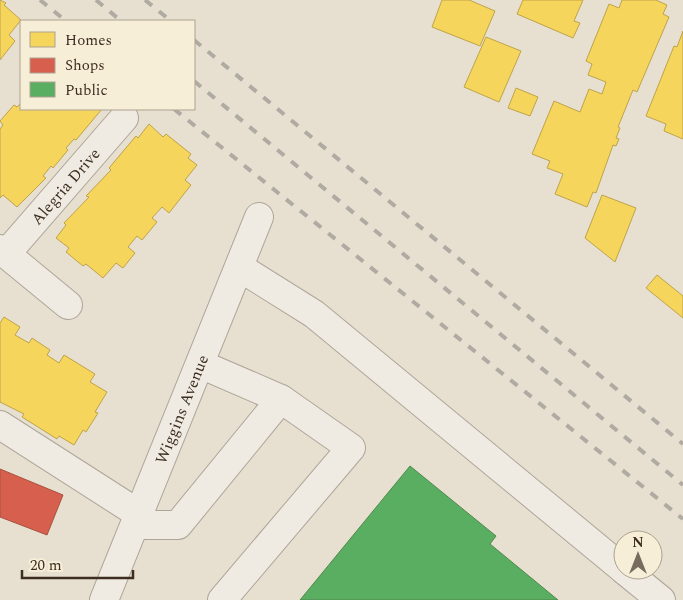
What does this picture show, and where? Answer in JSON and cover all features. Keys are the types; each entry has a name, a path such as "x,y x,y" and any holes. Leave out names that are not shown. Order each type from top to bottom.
{"street":[{"name":"Alegria Drive","path":"3,252 124,118"},
{"name":"Wiggins Avenue","path":"104,600 259,217"},
{"path":"3,252 68,305"},
{"path":"239,267 314,314 613,560"},
{"path":"200,364 281,399 351,448 222,600"},
{"path":"0,425 137,519 178,525 281,399"},
{"path":"637,580 661,600"}],"building: Homes":[{"path":"0,0 6,3 4,5 21,20 9,35 15,41 0,60"},
{"path":"442,0 469,0 495,11 480,46 432,27"},
{"path":"523,0 583,0 574,21 580,23 573,38 517,14"},
{"path":"622,0 656,0 667,5 663,14 669,17 637,92 633,90 618,127 620,128 616,138 619,139 616,146 613,145 596,193 593,192 587,207 555,194 563,174 547,168 550,161 532,154 554,101 580,112 589,89 602,94 606,82 588,75 592,64 586,61 609,4 619,8"},
{"path":"683,31 683,139 664,131 666,124 646,116 674,46 677,47"},
{"path":"486,37 521,51 499,102 464,87"},
{"path":"516,88 538,97 530,116 508,108"},
{"path":"20,104 20,110 101,110 76,140 74,139 66,148 68,150 53,168 51,166 43,176 46,178 17,207 3,195 0,198 0,129 3,125 0,121 14,105 17,107"},
{"path":"149,124 163,137 166,134 191,154 188,158 197,165 185,180 191,185 169,213 162,207 152,218 157,222 142,240 137,236 128,247 135,253 123,268 116,263 103,278 86,264 83,266 66,252 69,248 56,238 66,225 64,223 89,197 86,196 111,170 109,168 136,136 138,138"},
{"path":"602,195 636,208 615,262 585,238"},
{"path":"657,275 683,296 683,318 646,288"},
{"path":"4,317 20,327 15,335 29,343 32,338 50,350 47,355 59,363 64,355 95,374 90,382 107,392 95,412 98,413 86,432 83,430 74,445 59,436 57,439 22,417 24,414 0,402 0,323"}],"building: Shops":[{"path":"0,469 63,495 47,535 0,517"}],"building: Public":[{"path":"410,466 496,536 490,544 558,600 300,600"}],"railway":[{"path":"40,0 65,20"},
{"path":"96,0 120,20"},
{"path":"145,0 170,20"},
{"path":"195,41 683,444"},
{"path":"195,82 683,485"},
{"path":"175,110 683,519"}]}
